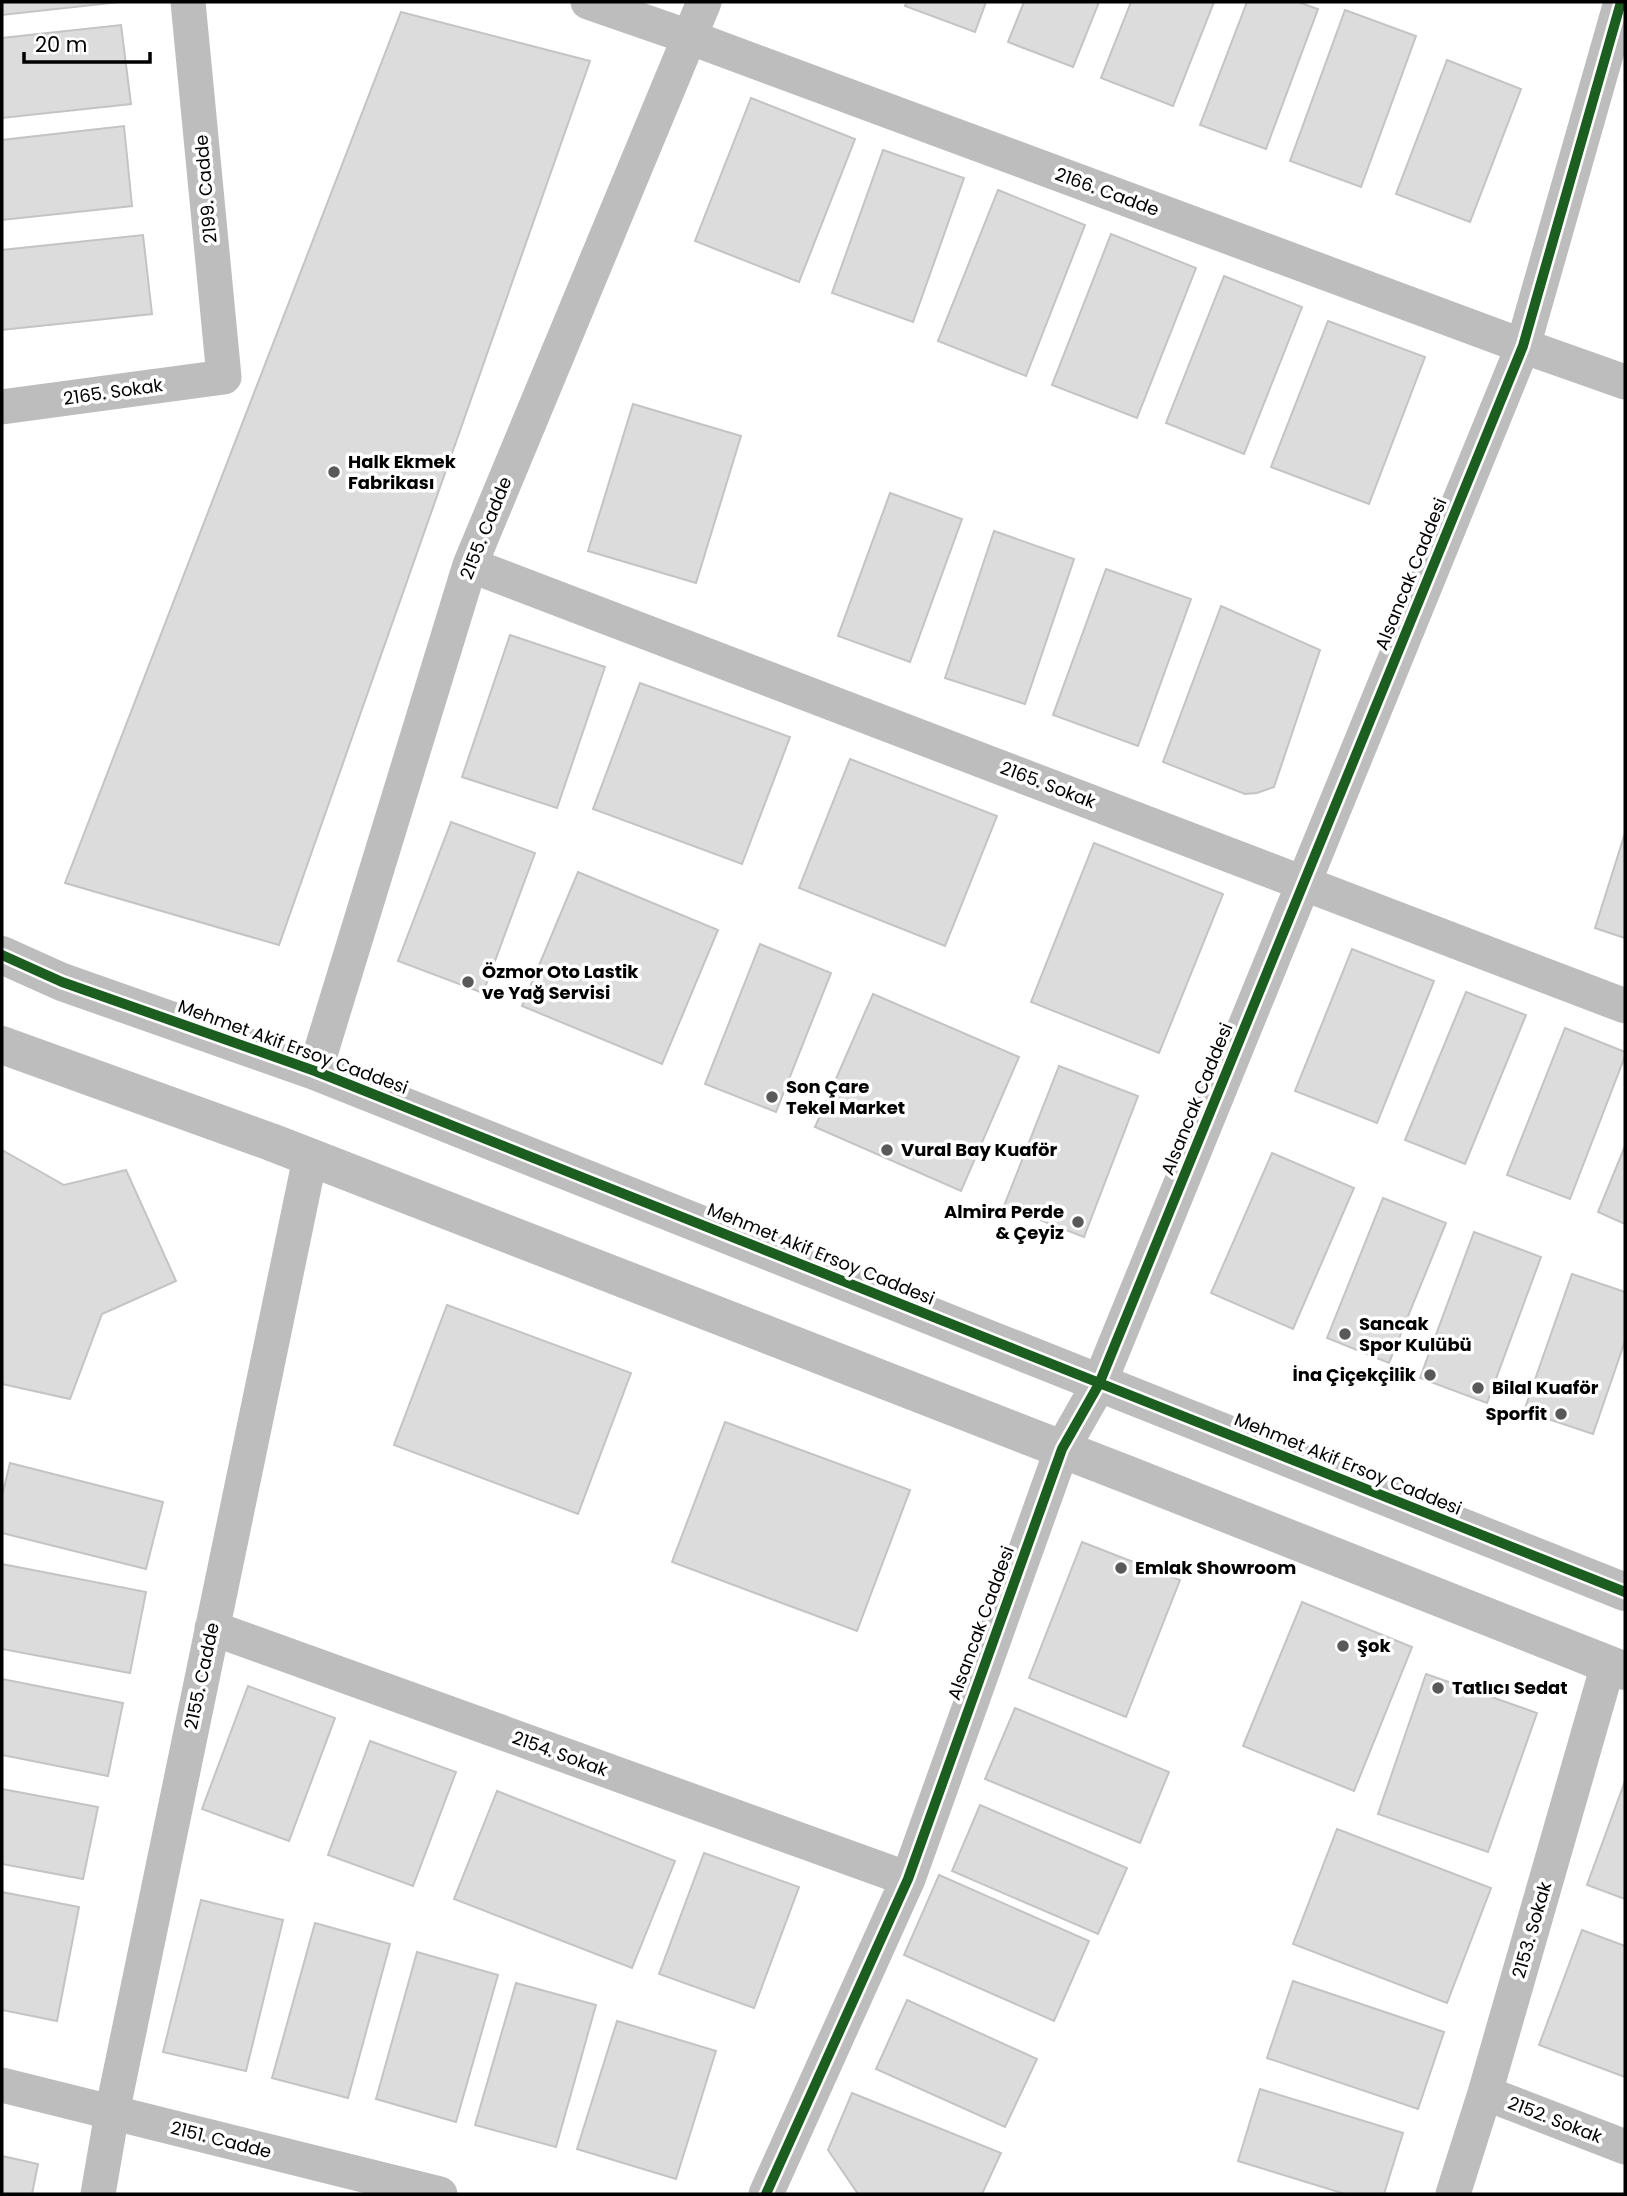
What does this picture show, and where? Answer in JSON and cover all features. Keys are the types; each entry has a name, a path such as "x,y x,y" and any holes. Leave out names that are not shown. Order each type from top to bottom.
{"street":[{"name":"2199. Cadde","path":"188,2 223,376"},
{"name":"2166. Cadde","path":"588,2 1625,382"},
{"name":"2155. Cadde","path":"315,1071 470,565 704,2"},
{"name":"Alsancak Caddesi","path":"766,2194 908,1879 1062,1449 1099,1384 1523,346 1621,2"},
{"name":"2165. Sokak","path":"2,407 223,376"},
{"name":"2165. Sokak","path":"470,565 1625,1006"},
{"name":"Mehmet Akif Ersoy Caddesi","path":"2,955 62,982 315,1071 1625,1592"},
{"path":"2,1045 310,1158 1062,1449 1617,1668"},
{"name":"2155. Cadde","path":"99,2194 112,2113 310,1158"},
{"name":"2154. Sokak","path":"212,1628 908,1879"},
{"name":"2153. Sokak","path":"1453,2194 1617,1668"},
{"name":"2151. Cadde","path":"2,2085 440,2194"},
{"name":"2152. Sokak","path":"1485,2093 1625,2147"}],"building":[{"path":"2,2 120,2 2,15"},
{"path":"907,2 986,2 975,32 905,6"},
{"path":"1024,2 1099,2 1073,67 1008,42"},
{"path":"1131,2 1214,2 1173,106 1101,78"},
{"path":"1247,2 1298,2 1318,9 1266,149 1200,125"},
{"path":"1345,10 1416,36 1361,187 1290,161"},
{"name":"Halk Ekmek Fabrikası","path":"401,12 590,61 279,945 65,883"},
{"path":"121,25 131,104 2,118 2,38"},
{"path":"1447,60 1521,89 1470,222 1396,194"},
{"path":"751,98 855,139 799,282 695,241"},
{"path":"124,126 132,206 2,220 2,140"},
{"path":"883,150 964,178 913,322 832,293"},
{"path":"998,190 1085,225 1026,376 938,341"},
{"path":"1111,234 1196,268 1137,418 1052,385"},
{"path":"143,235 152,314 2,330 2,250"},
{"path":"1224,276 1302,307 1244,454 1166,423"},
{"path":"1328,321 1425,357 1369,504 1271,467"},
{"path":"633,404 741,436 696,583 588,551"},
{"path":"890,493 962,519 910,662 838,636"},
{"path":"994,531 1074,559 1025,704 945,678"},
{"path":"1106,569 1191,599 1138,746 1053,715"},
{"path":"1221,606 1320,650 1274,787 1257,793 1245,794 1163,762"},
{"path":"510,635 605,667 557,808 462,777"},
{"path":"640,683 790,737 742,864 593,809"},
{"path":"850,759 997,816 945,946 799,888"},
{"path":"451,822 535,853 483,993 398,961"},
{"path":"1625,833 1625,938 1595,928"},
{"path":"1094,843 1223,894 1159,1053 1031,1002"},
{"path":"578,872 718,930 662,1064 522,1006"},
{"path":"760,944 831,973 776,1112 705,1084"},
{"path":"1352,949 1434,981 1377,1123 1295,1091"},
{"path":"1466,992 1526,1015 1465,1164 1405,1140"},
{"path":"873,994 1019,1057 961,1191 815,1127"},
{"path":"1565,1028 1625,1052 1570,1199 1507,1175"},
{"path":"1059,1066 1138,1096 1084,1237 1004,1206"},
{"path":"1625,1146 1625,1224 1598,1212"},
{"path":"2,1150 64,1185 126,1170 176,1281 102,1314 70,1399 2,1384"},
{"path":"1272,1153 1354,1188 1293,1329 1211,1293"},
{"path":"1383,1198 1446,1223 1389,1363 1327,1338"},
{"path":"1474,1232 1541,1257 1487,1403 1420,1378"},
{"path":"1572,1274 1625,1292 1625,1341 1593,1434 1524,1411"},
{"path":"447,1305 631,1373 578,1514 394,1445"},
{"path":"725,1422 910,1490 857,1631 672,1562"},
{"path":"10,1463 163,1502 146,1569 2,1533 2,1496"},
{"path":"1082,1542 1180,1580 1126,1717 1029,1678"},
{"path":"2,1564 146,1592 130,1673 2,1649"},
{"path":"1302,1602 1412,1647 1354,1791 1243,1746"},
{"path":"1426,1674 1537,1713 1488,1852 1378,1814"},
{"path":"2,1679 123,1703 108,1776 2,1755"},
{"path":"248,1686 335,1718 289,1841 202,1809"},
{"path":"1015,1708 1169,1772 1140,1843 985,1779"},
{"path":"370,1741 456,1772 413,1886 328,1855"},
{"path":"1625,1781 1625,1899 1587,1885"},
{"path":"2,1789 98,1807 83,1879 2,1864"},
{"path":"497,1791 675,1861 632,1968 454,1899"},
{"path":"980,1805 1127,1868 1098,1934 952,1871"},
{"path":"1337,1829 1491,1888 1447,2003 1293,1944"},
{"path":"704,1853 799,1887 754,2008 659,1974"},
{"path":"939,1875 1089,1941 1054,2021 904,1955"},
{"path":"2,1892 79,1907 57,2021 2,2010"},
{"path":"201,1900 283,1920 246,2071 163,2052"},
{"path":"315,1923 390,1944 348,2098 272,2078"},
{"path":"1582,1930 1625,1946 1625,2077 1539,2045"},
{"path":"417,1952 498,1975 456,2122 376,2099"},
{"path":"1293,1981 1444,2032 1418,2109 1267,2058"},
{"path":"516,1983 596,2005 556,2147 475,2125"},
{"path":"907,2000 1037,2059 1005,2127 876,2069"},
{"path":"617,2021 716,2051 676,2179 577,2149"},
{"path":"1260,2089 1403,2133 1384,2194 1345,2194 1238,2161"},
{"path":"852,2093 1001,2153 982,2194 858,2194 828,2150"},
{"path":"2,2156 38,2164 32,2194 2,2194"}],"cycle path":[{"path":"766,2194 908,1879 1062,1449 1099,1384 1523,346 1621,2"},
{"path":"2,955 62,982 315,1071 1625,1592"}],"place":[{"name":"Halk Ekmek Fabrikası","path":"334,472"},
{"name":"Özmor Oto Lastik ve Yağ Servisi","path":"468,982"},
{"name":"Son Çare Tekel Market","path":"772,1097"},
{"name":"Vural Bay Kuaför","path":"887,1150"},
{"name":"Almira Perde & Çeyiz","path":"1078,1222"},
{"name":"Sancak Spor Kulübü","path":"1345,1334"},
{"name":"İna Çiçekçilik","path":"1430,1375"},
{"name":"Bilal Kuaför","path":"1478,1388"},
{"name":"Sporfit","path":"1561,1414"},
{"name":"Emlak Showroom","path":"1121,1568"},
{"name":"Şok","path":"1343,1646"},
{"name":"Tatlıcı Sedat","path":"1438,1688"}]}
